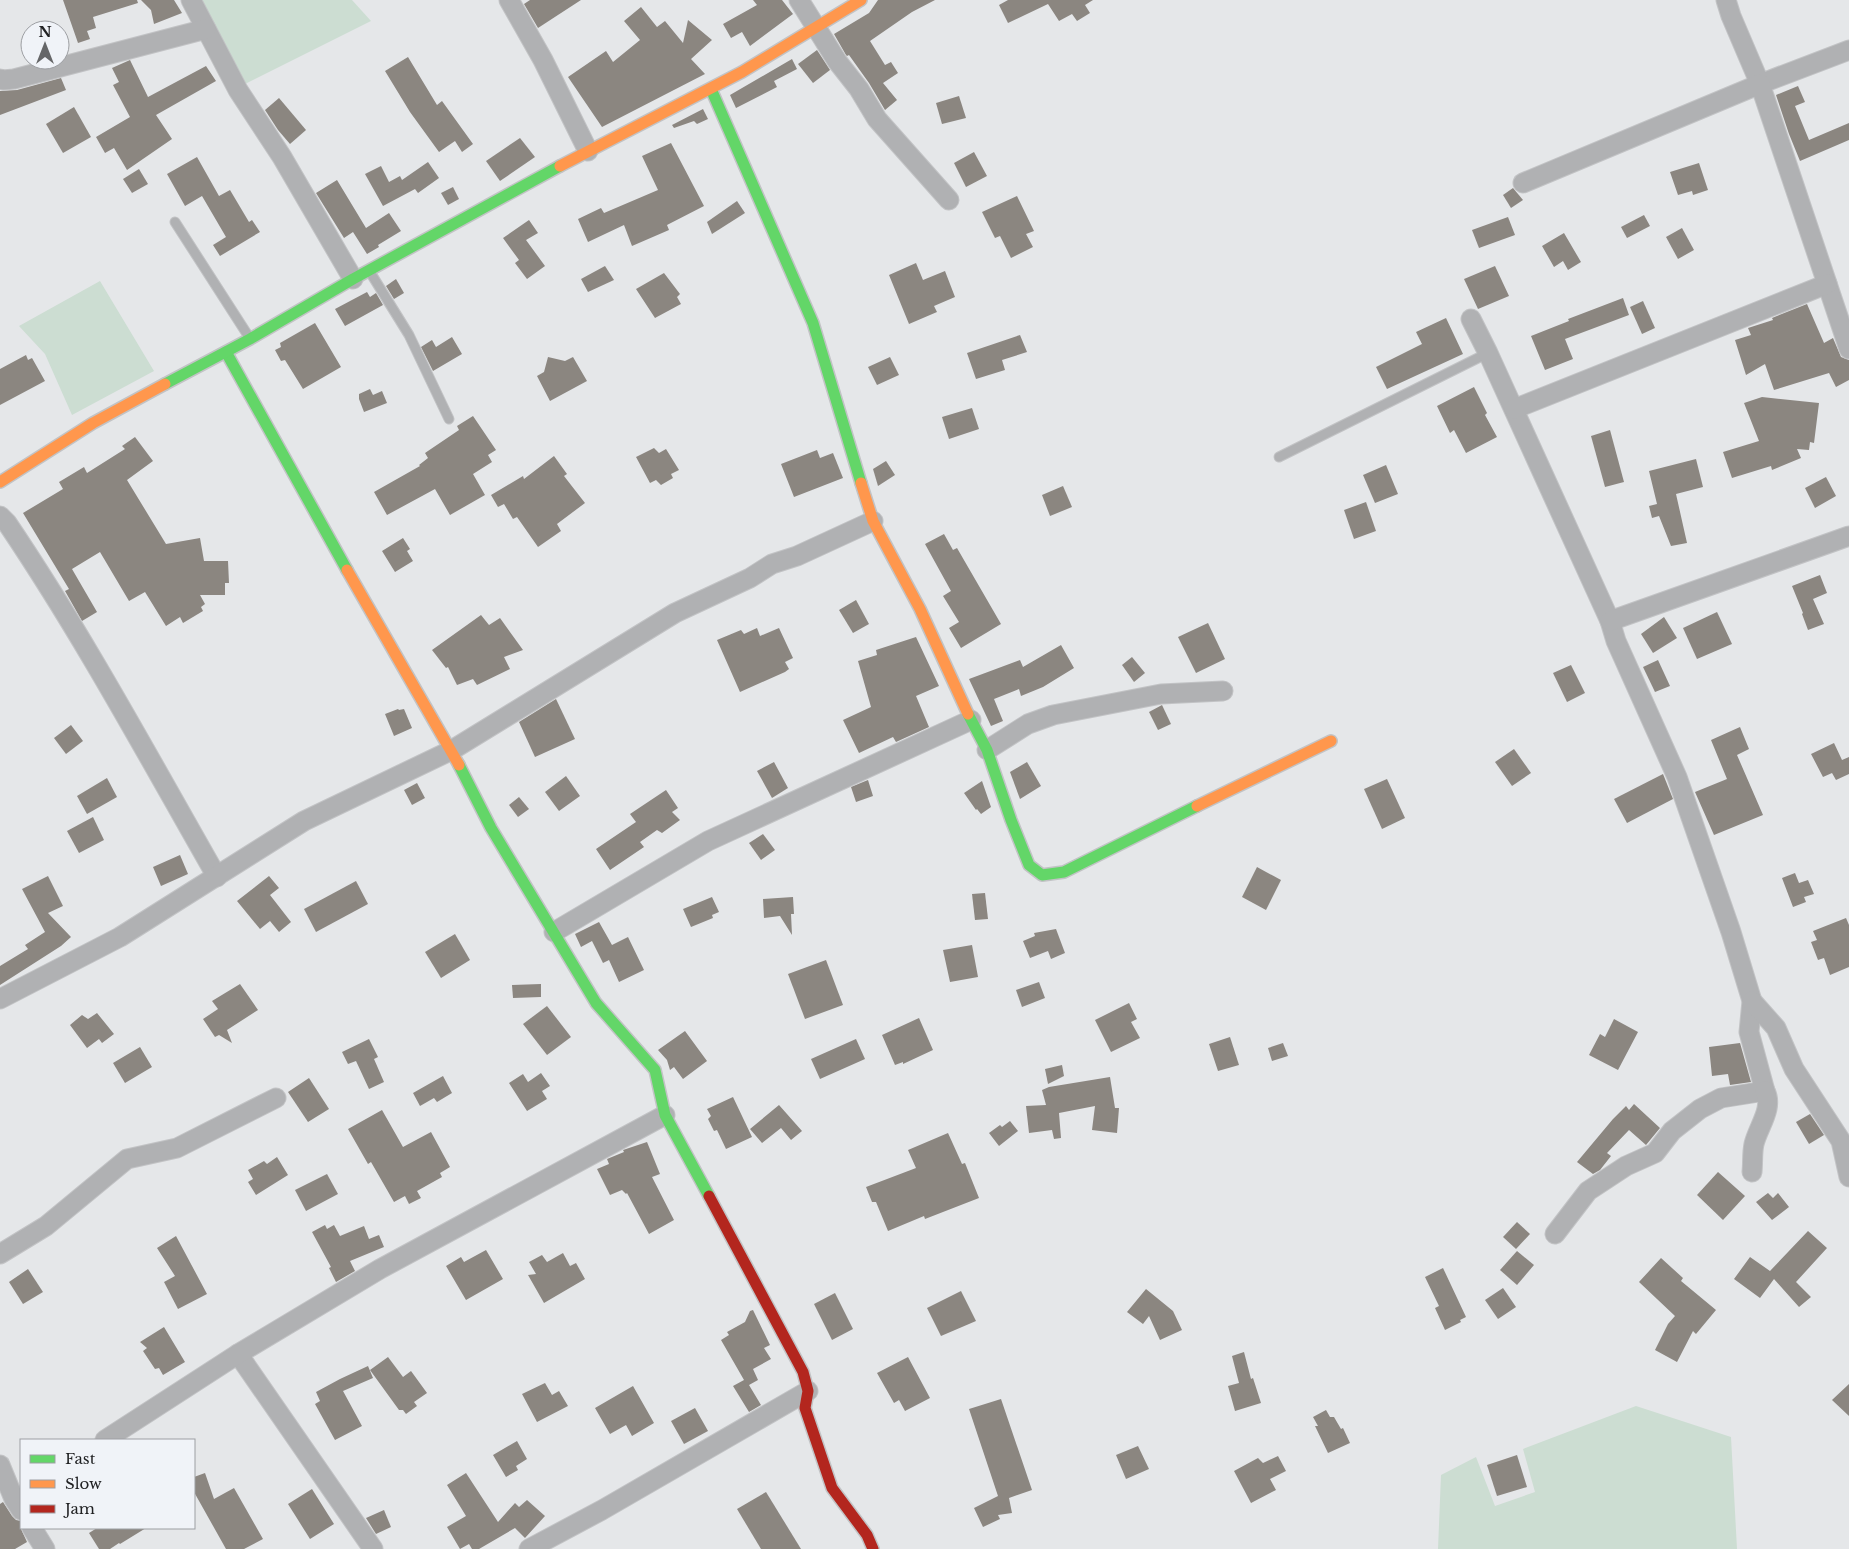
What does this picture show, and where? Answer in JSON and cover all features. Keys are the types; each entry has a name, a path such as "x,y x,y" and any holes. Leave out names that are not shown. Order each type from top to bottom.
{"street":[{"path":"191,0 238,90 361,274"},
{"path":"509,0 543,60 588,151"},
{"path":"800,0 836,61 859,89 878,119 949,200"},
{"path":"0,482 93,423 250,339 361,274 588,151 742,72 815,26 861,0"},
{"path":"1726,0 1760,84 1849,349"},
{"path":"0,79 14,79 206,29"},
{"path":"1523,183 1760,84 1849,50"},
{"path":"711,89 813,323 873,521 920,610 970,720 988,750 1011,820 1029,865 1042,875 1064,872 1331,741"},
{"path":"1514,409 1827,284"},
{"path":"1471,320 1514,409 1610,621 1616,641 1677,777 1731,932 1752,1001 1749,1032 1768,1096 1765,1120 1754,1143 1752,1172"},
{"path":"226,352 357,588 452,750 491,828 596,1003 655,1070 665,1115 803,1372 808,1391 805,1408 832,1488 866,1535 873,1549"},
{"path":"0,516 7,523 49,586 82,640 217,877"},
{"path":"0,999 120,938 304,821 452,750 675,613 750,578 772,564 797,556 873,521"},
{"path":"1610,621 1849,536"},
{"path":"988,750 1028,724 1053,715 1161,694 1223,691"},
{"path":"554,932 708,841 768,815 970,720"},
{"path":"1752,1001 1776,1028 1794,1069 1841,1141 1849,1177"},
{"path":"1555,1234 1588,1191 1626,1166 1655,1153 1672,1132 1700,1108 1721,1098 1765,1090"},
{"path":"0,1254 46,1226 127,1159 177,1148 276,1098"},
{"path":"107,1439 238,1354 380,1269 665,1115"},
{"path":"238,1354 373,1549"},
{"path":"529,1549 602,1510 808,1391"},
{"path":"0,1465 14,1502"},
{"path":"33,1529 45,1549"}],"lane":[{"path":"175,222 250,339"},
{"path":"361,274 409,335 449,419"},
{"path":"1279,457 1488,353"}],"green space":[{"path":"189,0 352,0 371,21 235,89"},
{"path":"100,281 154,371 72,415 45,354 19,326"},
{"path":"1636,1406 1731,1437 1737,1549 1438,1549 1441,1475 1476,1457 1495,1506 1535,1492 1523,1449"}],"building":[{"path":"63,0 137,0 138,3 93,17 96,28 87,31 90,39 78,43"},
{"path":"141,0 174,0 182,13 154,24 151,10"},
{"path":"530,0 581,0 538,28 524,4"},
{"path":"753,0 782,0 793,14 750,46 742,32 731,38 723,24 757,5"},
{"path":"878,0 935,0 912,12 870,41 885,65 891,62 898,73 883,83 897,100 885,110 869,83 849,55 846,55 834,34 869,13"},
{"path":"1008,0 1093,0 1085,5 1090,13 1077,21 1072,14 1059,21 1048,4 1008,23 999,5"},
{"path":"641,7 657,27 665,21 683,43 688,20 712,40 691,59 705,74 602,127 568,77 606,51 613,62 640,40 624,21"},
{"path":"817,50 830,70 813,83 798,64"},
{"path":"408,57 437,105 442,101 473,144 462,152 455,141 439,152 410,112 385,71"},
{"path":"792,59 797,69 774,81 777,87 736,108 730,95"},
{"path":"130,60 148,97 206,66 216,81 156,115 172,139 127,170 114,148 105,153 96,137 130,117 113,85 119,82 112,68"},
{"path":"61,78 66,90 0,115 0,91 17,90"},
{"path":"1798,86 1805,102 1795,106 1809,140 1849,123 1849,140 1800,161 1776,95"},
{"path":"959,96 966,118 942,124 936,103"},
{"path":"279,98 306,130 290,144 265,110"},
{"path":"74,107 91,137 63,153 46,124"},
{"path":"703,109 708,119 697,124 694,121 674,128 672,125"},
{"path":"520,138 535,157 500,181 486,161"},
{"path":"671,143 704,206 667,225 669,230 632,246 624,225 588,242 578,219 601,208 604,213 658,190 642,156"},
{"path":"974,152 987,176 966,187 954,163"},
{"path":"197,157 219,196 230,190 249,222 252,220 260,232 220,256 213,245 226,237 202,196 185,206 167,174"},
{"path":"428,162 439,178 418,193 415,189 383,206 365,174 381,166 389,182 400,176 402,180"},
{"path":"1699,163 1708,190 1693,195 1692,191 1678,195 1670,172"},
{"path":"139,169 148,184 132,193 123,179"},
{"path":"337,180 366,228 389,213 401,231 367,254 353,232 344,238 316,193"},
{"path":"453,187 459,199 448,205 441,193"},
{"path":"1513,188 1523,200 1511,208 1503,195"},
{"path":"1017,196 1034,231 1026,234 1033,247 1011,258 1000,236 995,238 982,212"},
{"path":"737,201 745,213 712,234 707,222"},
{"path":"1644,215 1650,226 1627,238 1621,227"},
{"path":"1508,217 1515,235 1479,248 1472,230"},
{"path":"529,220 538,233 526,240 545,266 527,279 515,263 519,260 503,238"},
{"path":"1682,228 1694,250 1678,259 1666,237"},
{"path":"1564,233 1581,262 1568,270 1563,261 1554,267 1542,246"},
{"path":"916,263 923,280 945,271 955,297 934,306 937,312 909,324 889,275"},
{"path":"605,266 614,280 588,292 581,279"},
{"path":"1495,266 1509,296 1478,309 1464,279"},
{"path":"664,273 680,294 677,297 681,304 655,318 636,289"},
{"path":"396,279 404,293 394,299 386,286"},
{"path":"367,292 370,297 376,293 383,305 345,326 335,309"},
{"path":"1623,298 1629,315 1565,339 1573,359 1545,370 1531,336 1569,321 1568,319"},
{"path":"1643,301 1655,328 1642,334 1630,307"},
{"path":"1807,304 1824,343 1833,338 1841,357 1849,360 1849,380 1836,387 1829,373 1774,390 1765,364 1746,375 1735,340 1751,335 1748,328 1773,320 1772,318"},
{"path":"1446,318 1463,354 1387,389 1376,367 1422,344 1416,332"},
{"path":"315,323 341,367 303,389 285,360 281,361 275,350 281,347 280,343"},
{"path":"1020,335 1027,352 1002,360 1005,370 976,379 967,353"},
{"path":"452,337 462,354 433,371 421,347 432,340 436,347"},
{"path":"26,355 28,360 32,358 45,381 0,405 0,369"},
{"path":"548,357 565,361 573,357 587,381 550,401 537,376 544,372"},
{"path":"890,357 899,375 877,385 868,367"},
{"path":"1474,387 1487,413 1485,415 1497,437 1466,453 1454,430 1450,433 1437,406"},
{"path":"370,389 373,395 382,391 387,403 364,412 359,394"},
{"path":"1762,397 1819,403 1814,443 1810,442 1809,450 1797,449 1801,458 1772,470 1771,466 1732,478 1723,452 1759,441 1744,403"},
{"path":"972,408 979,429 949,439 942,417"},
{"path":"473,416 496,450 488,455 492,462 473,474 485,495 450,515 435,489 387,515 374,492 420,466 428,458 425,453 459,430 457,426"},
{"path":"1610,430 1624,482 1605,487 1591,436"},
{"path":"135,437 153,461 127,480 166,544 200,538 204,561 228,561 229,583 225,583 225,595 200,595 205,604 201,607 203,611 183,623 180,617 166,626 145,592 129,601 100,552 72,569 97,612 82,621 65,591 69,589 23,513 63,489 59,482 84,467 87,473 125,449 122,446"},
{"path":"654,448 659,453 666,449 679,470 671,474 673,478 661,485 656,480 650,483 636,457"},
{"path":"817,450 820,458 833,453 843,478 794,497 781,464"},
{"path":"554,456 567,474 564,476 585,503 557,524 561,531 538,547 517,517 513,519 504,504 498,507 491,495 523,476 524,479"},
{"path":"1696,459 1703,487 1676,494 1687,543 1671,546 1659,516 1652,518 1649,506 1657,504 1649,471"},
{"path":"886,461 895,475 878,486 873,469"},
{"path":"1386,465 1398,494 1375,503 1363,475"},
{"path":"1826,477 1836,496 1815,508 1805,488"},
{"path":"1063,486 1072,507 1050,516 1042,495"},
{"path":"1366,502 1376,531 1354,539 1344,510"},
{"path":"944,534 953,550 957,548 1001,624 961,648 949,628 959,622 943,596 951,591 925,544"},
{"path":"403,538 410,549 407,551 413,561 395,572 382,551"},
{"path":"1820,575 1827,593 1813,599 1824,624 1808,630 1792,586"},
{"path":"856,600 869,624 853,633 839,610"},
{"path":"1717,612 1732,644 1697,659 1683,628"},
{"path":"481,615 489,625 500,618 523,650 504,657 510,669 477,685 473,679 457,685 448,667 446,668 432,650"},
{"path":"1664,617 1677,638 1653,653 1641,634"},
{"path":"1208,623 1225,659 1196,673 1178,637"},
{"path":"757,628 760,636 779,628 793,658 785,662 789,669 785,672 740,692 717,640 741,630 744,634"},
{"path":"916,637 939,686 916,696 929,727 896,742 893,737 859,753 843,720 871,707 858,661 877,655 876,650"},
{"path":"1061,645 1074,668 1043,687 1021,696 1019,689 994,699 1003,721 991,726 969,679 1020,660 1023,667"},
{"path":"1132,657 1145,673 1134,682 1122,665"},
{"path":"1658,660 1670,686 1655,692 1643,667"},
{"path":"1571,665 1585,693 1567,702 1553,673"},
{"path":"556,699 575,739 535,757 519,722"},
{"path":"1162,705 1171,724 1158,730 1149,712"},
{"path":"398,709 404,709 412,728 394,736 385,714"},
{"path":"71,725 83,741 66,754 54,738"},
{"path":"1740,727 1749,749 1737,755 1763,815 1714,835 1695,792 1727,779 1711,740"},
{"path":"1834,743 1842,760 1849,757 1849,774 1836,780 1832,773 1823,777 1811,754"},
{"path":"1514,749 1531,773 1512,786 1495,762"},
{"path":"774,762 788,788 772,798 757,771"},
{"path":"1027,762 1041,786 1020,799 1010,772"},
{"path":"1663,774 1673,799 1627,823 1614,799"},
{"path":"566,776 580,796 559,811 545,792"},
{"path":"107,778 117,797 87,814 77,796"},
{"path":"1387,779 1405,818 1382,829 1364,789"},
{"path":"868,780 873,796 856,802 851,787"},
{"path":"982,781 991,807 981,814 964,793"},
{"path":"417,783 425,798 412,805 404,790"},
{"path":"666,790 678,808 672,812 680,820 662,833 657,830 640,842 644,847 610,870 596,849 636,822 630,814"},
{"path":"519,797 529,809 518,817 509,805"},
{"path":"93,817 104,840 79,853 67,831"},
{"path":"763,834 775,850 761,860 749,843"},
{"path":"180,855 188,874 161,886 153,867"},
{"path":"1257,867 1281,880 1266,910 1242,897"},
{"path":"1795,873 1799,883 1808,880 1814,894 1804,897 1806,902 1793,907 1782,878"},
{"path":"48,876 63,906 48,913 71,937 61,946 0,985 0,966 28,949 25,945 45,932 22,889"},
{"path":"269,876 279,888 270,895 291,922 279,932 270,921 260,929 237,901"},
{"path":"356,881 368,904 316,932 304,909"},
{"path":"985,893 988,919 975,920 972,894"},
{"path":"712,897 719,912 712,915 713,918 691,927 683,909"},
{"path":"793,897 794,914 791,914 792,935 780,916 764,918 763,899"},
{"path":"1846,918 1849,925 1849,967 1830,975 1824,958 1818,960 1811,942 1817,940 1813,931"},
{"path":"599,922 612,945 628,937 644,970 619,982 609,960 603,963 592,941 581,947 575,934"},
{"path":"1056,929 1065,953 1051,959 1048,951 1030,958 1023,941 1035,936 1034,933"},
{"path":"455,934 470,960 441,978 425,952"},
{"path":"972,945 978,977 950,982 943,950"},
{"path":"826,960 843,1005 805,1019 788,974"},
{"path":"1039,982 1045,998 1022,1007 1016,990"},
{"path":"240,984 258,1010 227,1030 232,1043 219,1035 215,1037 203,1019 218,1009 212,1001"},
{"path":"541,984 541,997 513,998 512,985"},
{"path":"1129,1003 1137,1019 1131,1022 1140,1038 1111,1052 1095,1020"},
{"path":"547,1006 571,1037 547,1055 523,1024"},
{"path":"97,1013 114,1034 102,1043 99,1039 87,1048 70,1025 82,1015 88,1019"},
{"path":"919,1018 933,1050 903,1064 903,1062 895,1065 882,1035"},
{"path":"1614,1019 1638,1032 1618,1070 1589,1055 1600,1034 1605,1037"},
{"path":"685,1031 707,1061 683,1079 674,1067 670,1070 667,1060 658,1050"},
{"path":"1230,1037 1239,1065 1218,1071 1209,1044"},
{"path":"369,1039 378,1057 374,1059 384,1082 369,1089 356,1061 348,1064 342,1052"},
{"path":"856,1039 865,1059 820,1079 811,1059"},
{"path":"1283,1043 1288,1056 1272,1061 1268,1048"},
{"path":"1740,1043 1751,1082 1730,1085 1728,1074 1712,1076 1709,1047"},
{"path":"140,1047 152,1067 125,1083 113,1063"},
{"path":"1062,1065 1064,1076 1048,1084 1045,1069"},
{"path":"541,1073 550,1086 542,1091 547,1099 527,1111 509,1083 523,1074 528,1082"},
{"path":"443,1076 452,1093 437,1102 434,1098 420,1106 413,1093"},
{"path":"1110,1077 1115,1108 1119,1108 1117,1133 1092,1130 1095,1106 1059,1113 1061,1138 1054,1139 1052,1130 1029,1133 1026,1106 1046,1105 1042,1090 1049,1087"},
{"path":"309,1078 329,1109 308,1122 288,1092"},
{"path":"733,1097 752,1137 726,1149 717,1130 714,1131 708,1119 711,1116 707,1109"},
{"path":"1634,1104 1660,1128 1646,1145 1629,1130 1607,1153 1611,1156 1600,1170 1593,1174 1577,1162 1613,1119 1626,1106 1629,1110"},
{"path":"779,1105 802,1131 791,1140 781,1128 762,1143 750,1129"},
{"path":"382,1110 403,1147 431,1132 450,1167 440,1173 442,1177 417,1191 421,1198 409,1204 405,1196 394,1202 371,1162 368,1164 348,1129"},
{"path":"1810,1114 1824,1135 1809,1144 1796,1122"},
{"path":"1010,1121 1018,1131 999,1146 989,1133"},
{"path":"948,1133 962,1164 965,1163 979,1198 925,1219 924,1216 888,1231 876,1202 872,1202 866,1187 916,1168 908,1150"},
{"path":"647,1142 660,1174 652,1177 674,1220 649,1234 627,1193 622,1190 610,1195 597,1169 609,1164 607,1159 624,1152 623,1150"},
{"path":"277,1157 288,1175 256,1195 248,1182 253,1179 248,1170 264,1161 267,1164"},
{"path":"1718,1172 1745,1196 1723,1220 1697,1195"},
{"path":"327,1174 338,1194 306,1211 295,1190"},
{"path":"1768,1193 1773,1198 1778,1193 1789,1207 1772,1220 1756,1202"},
{"path":"1517,1222 1530,1234 1516,1249 1503,1237"},
{"path":"325,1225 327,1229 334,1225 340,1236 364,1226 369,1239 379,1235 384,1247 350,1261 355,1271 336,1282 329,1268 331,1267 312,1232"},
{"path":"1808,1231 1827,1248 1796,1282 1811,1297 1799,1307 1774,1279 1760,1298 1734,1279 1750,1257 1770,1271"},
{"path":"176,1236 207,1294 178,1309 164,1282 175,1276 157,1248"},
{"path":"486,1250 503,1279 466,1300 446,1266 461,1257 464,1262"},
{"path":"1517,1251 1534,1265 1517,1285 1500,1270"},
{"path":"563,1253 570,1266 576,1263 585,1279 544,1303 528,1275 536,1274 529,1262 542,1255 547,1262"},
{"path":"1661,1258 1683,1278 1681,1281 1716,1310 1696,1334 1693,1331 1677,1362 1655,1350 1668,1324 1675,1316 1639,1282"},
{"path":"1443,1268 1466,1317 1460,1320 1461,1322 1445,1330 1435,1308 1439,1306 1425,1277"},
{"path":"28,1269 43,1292 23,1304 9,1282"},
{"path":"1503,1288 1516,1307 1498,1319 1485,1300"},
{"path":"1146,1289 1173,1311 1182,1330 1160,1340 1149,1316 1143,1324 1127,1312"},
{"path":"961,1291 976,1321 941,1336 927,1308"},
{"path":"835,1293 853,1329 832,1340 814,1304"},
{"path":"753,1310 770,1345 764,1348 771,1359 753,1369 758,1380 749,1385 761,1405 749,1412 733,1386 744,1380 721,1340 729,1335 727,1332 745,1322 750,1311"},
{"path":"164,1327 185,1362 163,1375 159,1368 155,1369 143,1351 147,1348 140,1342"},
{"path":"1244,1352 1251,1379 1253,1378 1261,1403 1235,1411 1228,1386 1239,1383 1232,1356"},
{"path":"388,1357 403,1377 411,1371 427,1393 414,1402 417,1406 406,1414 403,1410 399,1410 370,1370"},
{"path":"908,1357 930,1398 905,1411 899,1400 894,1403 877,1373"},
{"path":"368,1366 373,1378 343,1391 362,1426 335,1440 315,1404 320,1401 316,1392"},
{"path":"545,1383 552,1395 559,1391 568,1406 537,1422 522,1394"},
{"path":"1849,1384 1849,1416 1832,1400"},
{"path":"633,1386 654,1423 632,1436 626,1425 610,1434 595,1408"},
{"path":"1001,1399 1032,1490 1009,1498 1012,1513 998,1515 1000,1519 983,1527 974,1508 998,1496 969,1409"},
{"path":"695,1408 708,1431 684,1444 671,1421"},
{"path":"1326,1410 1330,1417 1334,1417 1341,1429 1343,1428 1350,1443 1328,1453 1315,1426 1318,1426 1313,1417"},
{"path":"517,1441 527,1459 516,1466 518,1470 506,1477 493,1455"},
{"path":"1138,1446 1149,1469 1126,1479 1116,1455"},
{"path":"1517,1455 1527,1487 1497,1496 1487,1465"},
{"path":"1278,1456 1286,1471 1270,1479 1276,1490 1251,1503 1234,1471 1258,1458 1263,1463"},
{"path":"205,1473 214,1499 234,1488 263,1539 244,1549 226,1549 195,1494 195,1477"},
{"path":"466,1473 498,1522 515,1503 519,1507 527,1500 545,1516 525,1538 515,1528 479,1549 472,1549 469,1544 460,1549 447,1527 466,1516 447,1485"},
{"path":"312,1489 334,1524 310,1539 288,1504"},
{"path":"766,1492 801,1549 761,1549 737,1509"},
{"path":"3,1502 12,1516 20,1521 20,1529 27,1542 15,1549 0,1549 0,1504"},
{"path":"384,1510 391,1527 376,1534 366,1518"},
{"path":"95,1529 144,1529 110,1549 99,1549 89,1533"}],"traffic: fast":[{"path":"711,89 813,323 861,483"},
{"path":"165,384 250,339 353,279 560,166"},
{"path":"226,352 347,570"},
{"path":"968,714 987,750 1029,865 1042,875 1064,872 1197,806"},
{"path":"459,765 491,828 596,1003 655,1070 665,1115 709,1196"}],"traffic: slow":[{"path":"560,166 742,72 861,0"},
{"path":"0,482 93,423 165,384"},
{"path":"861,483 873,521 920,609 968,714"},
{"path":"347,570 459,765"},
{"path":"1197,806 1331,741"}],"traffic: jam":[{"path":"709,1196 803,1372 808,1391 805,1408 832,1488 867,1535 873,1549"}]}
